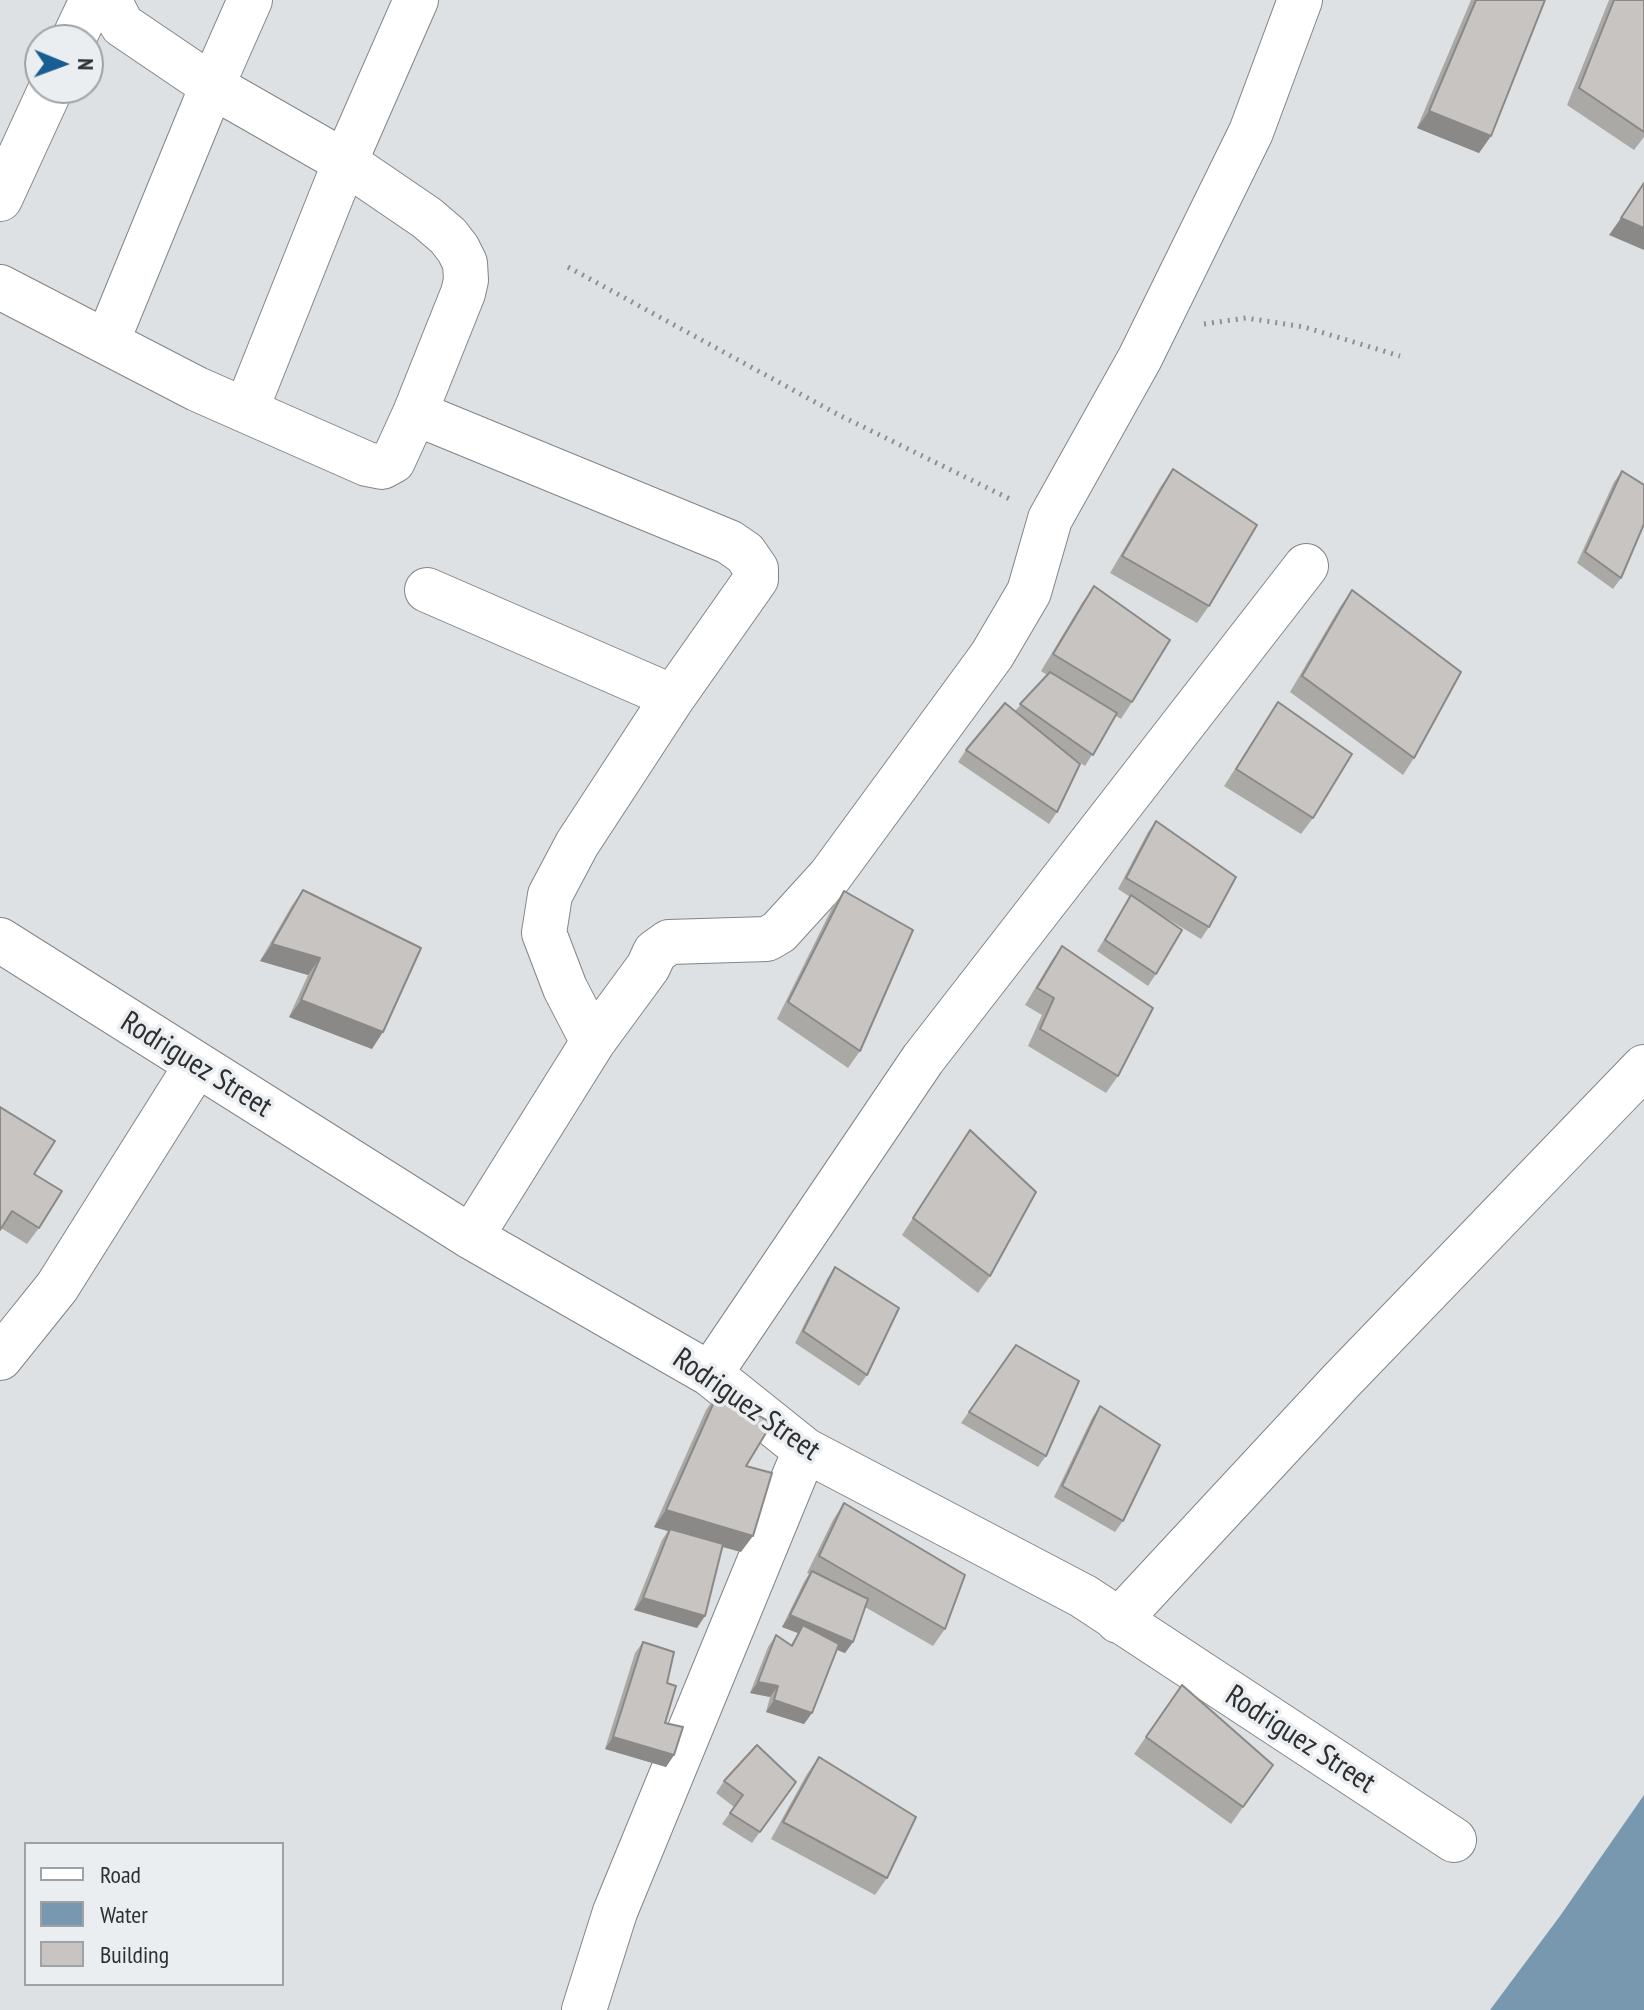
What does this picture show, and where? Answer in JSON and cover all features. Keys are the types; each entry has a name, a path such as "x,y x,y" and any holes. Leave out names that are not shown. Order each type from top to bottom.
{"street":[{"path":"81,24 92,0"},
{"path":"0,287 197,389 367,464 382,467 393,461 463,293 465,263 448,236 427,218 345,162 212,86 122,25 109,0"},
{"path":"107,342 250,0"},
{"path":"246,410 345,162 416,0"},
{"path":"471,1237 593,1042 648,967 655,952 669,942 767,939 779,932 830,876 992,655 1029,592 1050,519 1140,358 1251,132 1300,0"},
{"path":"0,199 44,104"},
{"path":"415,413 729,542 745,553 756,569 756,579 673,697 577,844 550,895 544,933 565,988 593,1042"},
{"path":"710,1374 923,1059 1306,566"},
{"path":"427,590 673,697"},
{"name":"Rodriguez Street","path":"1,943 471,1237 710,1374 805,1450 1083,1596 1454,1840"},
{"path":"0,1358 57,1287 196,1066"},
{"path":"1118,1621 1341,1381 1644,1067"},
{"path":"584,2010 615,1912 805,1450"}],"path":[{"path":"568,267 837,414 1050,519"},
{"path":"1199,325 1246,318 1304,327 1400,356"}],"water":[{"path":"1644,1795 1644,2010 1490,2010 1560,1916"}],"building":[{"path":"1476,0 1545,0 1491,136 1429,111"},
{"path":"1614,0 1644,0 1644,132 1579,88"},
{"path":"1644,183 1644,228 1621,218"},
{"path":"1173,469 1257,525 1209,606 1122,556"},
{"path":"1622,471 1644,485 1644,524 1621,578 1585,552"},
{"path":"1094,586 1170,640 1132,702 1053,654"},
{"path":"1352,590 1461,672 1414,758 1302,676"},
{"path":"1050,672 1117,713 1093,755 1020,704"},
{"path":"1278,702 1352,754 1313,818 1236,769"},
{"path":"1005,703 1080,764 1057,812 966,750"},
{"path":"1156,821 1236,877 1209,927 1126,878"},
{"path":"303,890 421,948 383,1032 301,1000 320,958 272,944"},
{"path":"844,891 913,930 860,1051 788,1002"},
{"path":"1131,895 1182,930 1156,974 1105,940"},
{"path":"1062,946 1153,1008 1118,1076 1040,1029 1054,998 1037,988"},
{"path":"0,1107 55,1141 34,1174 62,1191 39,1228 12,1211 0,1230"},
{"path":"970,1130 1036,1192 990,1276 913,1218"},
{"path":"835,1267 899,1308 867,1375 803,1331"},
{"path":"1016,1345 1079,1381 1046,1456 969,1412"},
{"path":"718,1393 772,1423 746,1466 772,1473 753,1536 666,1510"},
{"path":"1100,1406 1160,1445 1123,1521 1062,1486"},
{"path":"844,1503 965,1575 945,1629 819,1556"},
{"path":"670,1529 723,1544 705,1616 643,1598"},
{"path":"812,1571 868,1599 853,1642 790,1615"},
{"path":"803,1625 839,1644 812,1713 774,1700 778,1686 758,1682 776,1635 792,1646"},
{"path":"643,1642 674,1652 667,1683 676,1686 665,1723 683,1727 674,1755 613,1737"},
{"path":"1182,1685 1273,1765 1243,1807 1146,1737"},
{"path":"757,1745 796,1782 760,1832 730,1813 743,1795 724,1781"},
{"path":"819,1757 916,1817 887,1878 783,1822"}]}
